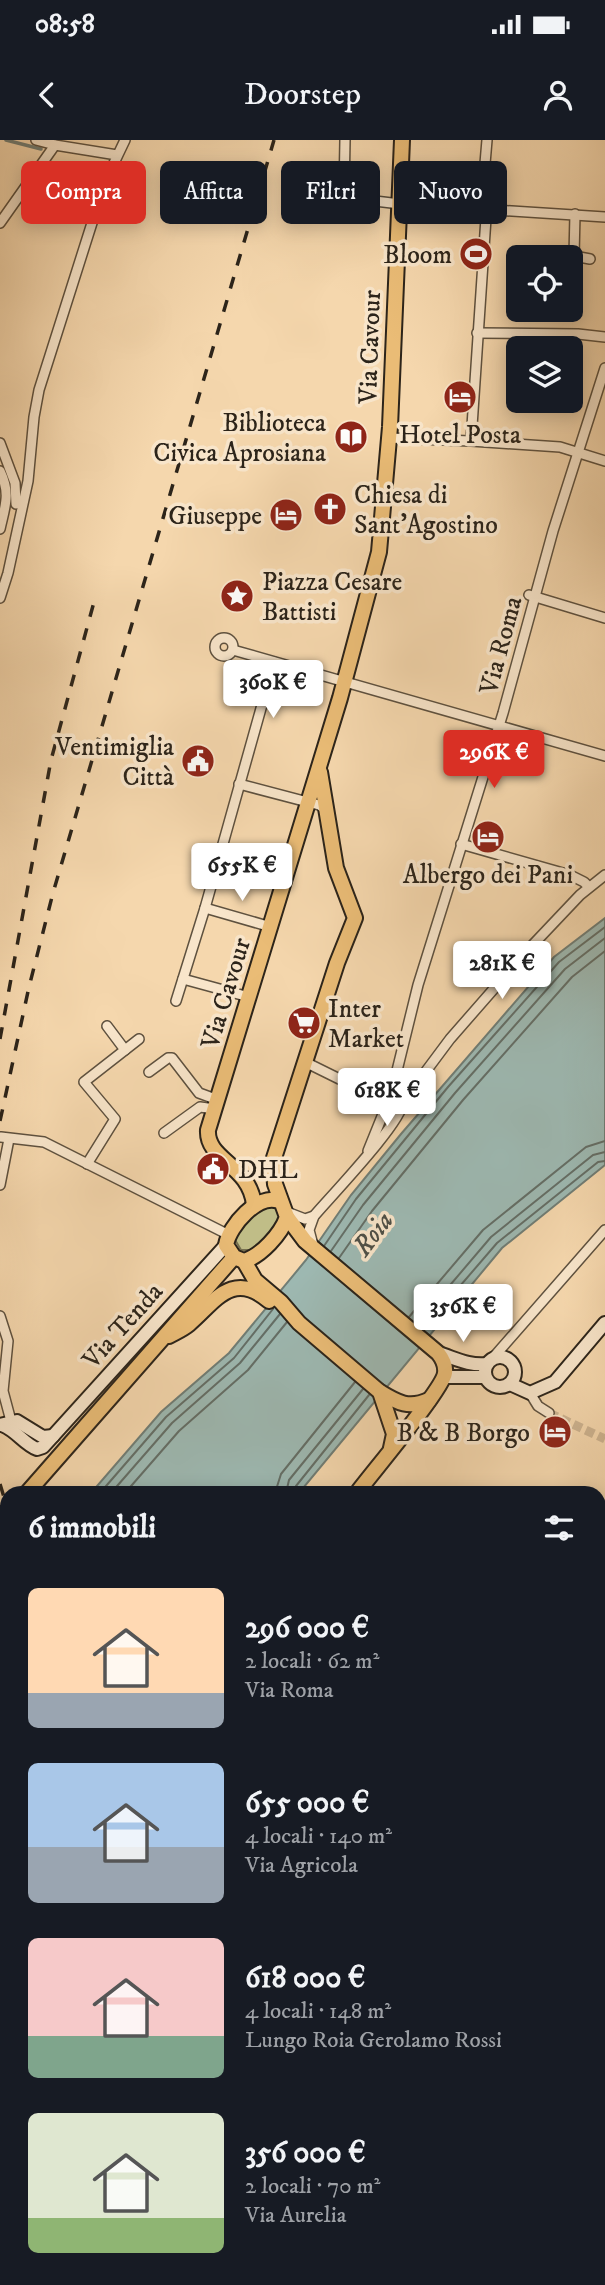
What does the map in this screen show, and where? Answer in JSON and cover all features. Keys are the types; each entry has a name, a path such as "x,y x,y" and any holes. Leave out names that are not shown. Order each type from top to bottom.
{"main road":[{"name":"Via Cavour","path":"401,161 402,140"},
{"name":"Via Cavour","path":"254,1205 252,1191 243,1176 211,1146 208,1130 309,803 379,552 389,438 399,224"},
{"path":"243,1176 256,1177 266,1172 273,1161 337,964 355,918 336,868 319,767"},
{"path":"33,1486 162,1339 242,1263 257,1255 275,1236 284,1210 275,1184 273,1161"},
{"path":"362,1486 429,1400 444,1377 445,1367 433,1348 308,1239 284,1210 265,1199 254,1205 227,1240 261,1286 281,1302 299,1323 380,1392 401,1404 417,1405 429,1400"},
{"name":"Via Tenda","path":"4,1424 37,1449 43,1447 227,1240"},
{"path":"162,1339 185,1327 214,1298 231,1289 249,1290 262,1296 299,1323"},
{"path":"510,1384 530,1393 555,1382 605,1323"},
{"path":"433,1348 475,1365 488,1367"},
{"path":"444,1377 488,1367 499,1357 512,1362 515,1375 510,1384 496,1388 489,1384 488,1367"},
{"path":"380,1392 394,1434 390,1450"}],"street":[{"path":"36,140 117,155"},
{"path":"0,529 15,505 30,464 39,390 105,182 125,140"},
{"path":"345,140 344,193 350,198 394,203"},
{"path":"485,161 487,140"},
{"path":"0,223 55,145"},
{"path":"507,211 605,217"},
{"path":"575,214 574,256 590,259"},
{"path":"471,440 484,224"},
{"path":"477,333 578,334 605,338"},
{"name":"Via Roma","path":"368,1153 386,1102 418,985 499,726 532,596 605,369"},
{"path":"389,438 471,440 560,447 605,461"},
{"path":"0,443 15,483 15,505 0,598"},
{"path":"0,471 15,505"},
{"path":"532,596 605,618"},
{"path":"233,650 605,756"},
{"path":"176,1001 274,662"},
{"path":"239,784 327,810"},
{"path":"461,844 570,875 589,887"},
{"path":"403,1102 450,1039 501,979 552,922 605,875"},
{"path":"205,908 271,927"},
{"path":"183,979 250,997"},
{"path":"107,1026 125,1051"},
{"path":"87,1164 116,1119 84,1082 139,1039"},
{"path":"149,1072 172,1058 200,1093 216,1105"},
{"path":"284,1210 299,1218 309,1219 314,1216 377,1144 403,1108 400,1096 386,1102 305,1062"},
{"path":"386,1102 389,1114 399,1113"},
{"path":"164,1133 200,1107 216,1105"},
{"path":"0,1185 5,1138 46,1138 87,1164 227,1240"},
{"path":"308,1239 314,1216"},
{"path":"488,1367 605,1230"},
{"path":"0,1316 8,1341 3,1391 4,1424"},
{"path":"530,1393 538,1406 550,1413"}],"shaded area":[{"path":"274,1206 279,1218 274,1230 252,1250 241,1250 234,1238 260,1207"}],"water":[{"name":"Roia","path":"605,918 605,1165 502,1248 305,1486 97,1486 161,1412 229,1353 306,1260 351,1195 401,1134 554,957"}],"waterway":[{"path":"6,140 41,149"}],"tunnel":[{"path":"549,1413 605,1439"}],"railway":[{"path":"0,1121 53,893 274,140"},
{"path":"0,1039 51,760 94,602"}],"place":[{"name":"Bloom","path":"476,254"},
{"name":"Hotel Posta","path":"460,397"},
{"name":"Biblioteca Civica Aprosiana","path":"351,437"},
{"name":"Chiesa di Sant'Agostino","path":"330,509"},
{"name":"Giuseppe","path":"286,515"},
{"name":"Piazza Cesare Battisti","path":"237,596"},
{"name":"Ventimiglia Città","path":"198,761"},
{"name":"Albergo dei Pani","path":"488,837"},
{"name":"Inter Market","path":"304,1023"},
{"name":"DHL","path":"213,1169"},
{"name":"B & B Borgo","path":"555,1432"}]}
